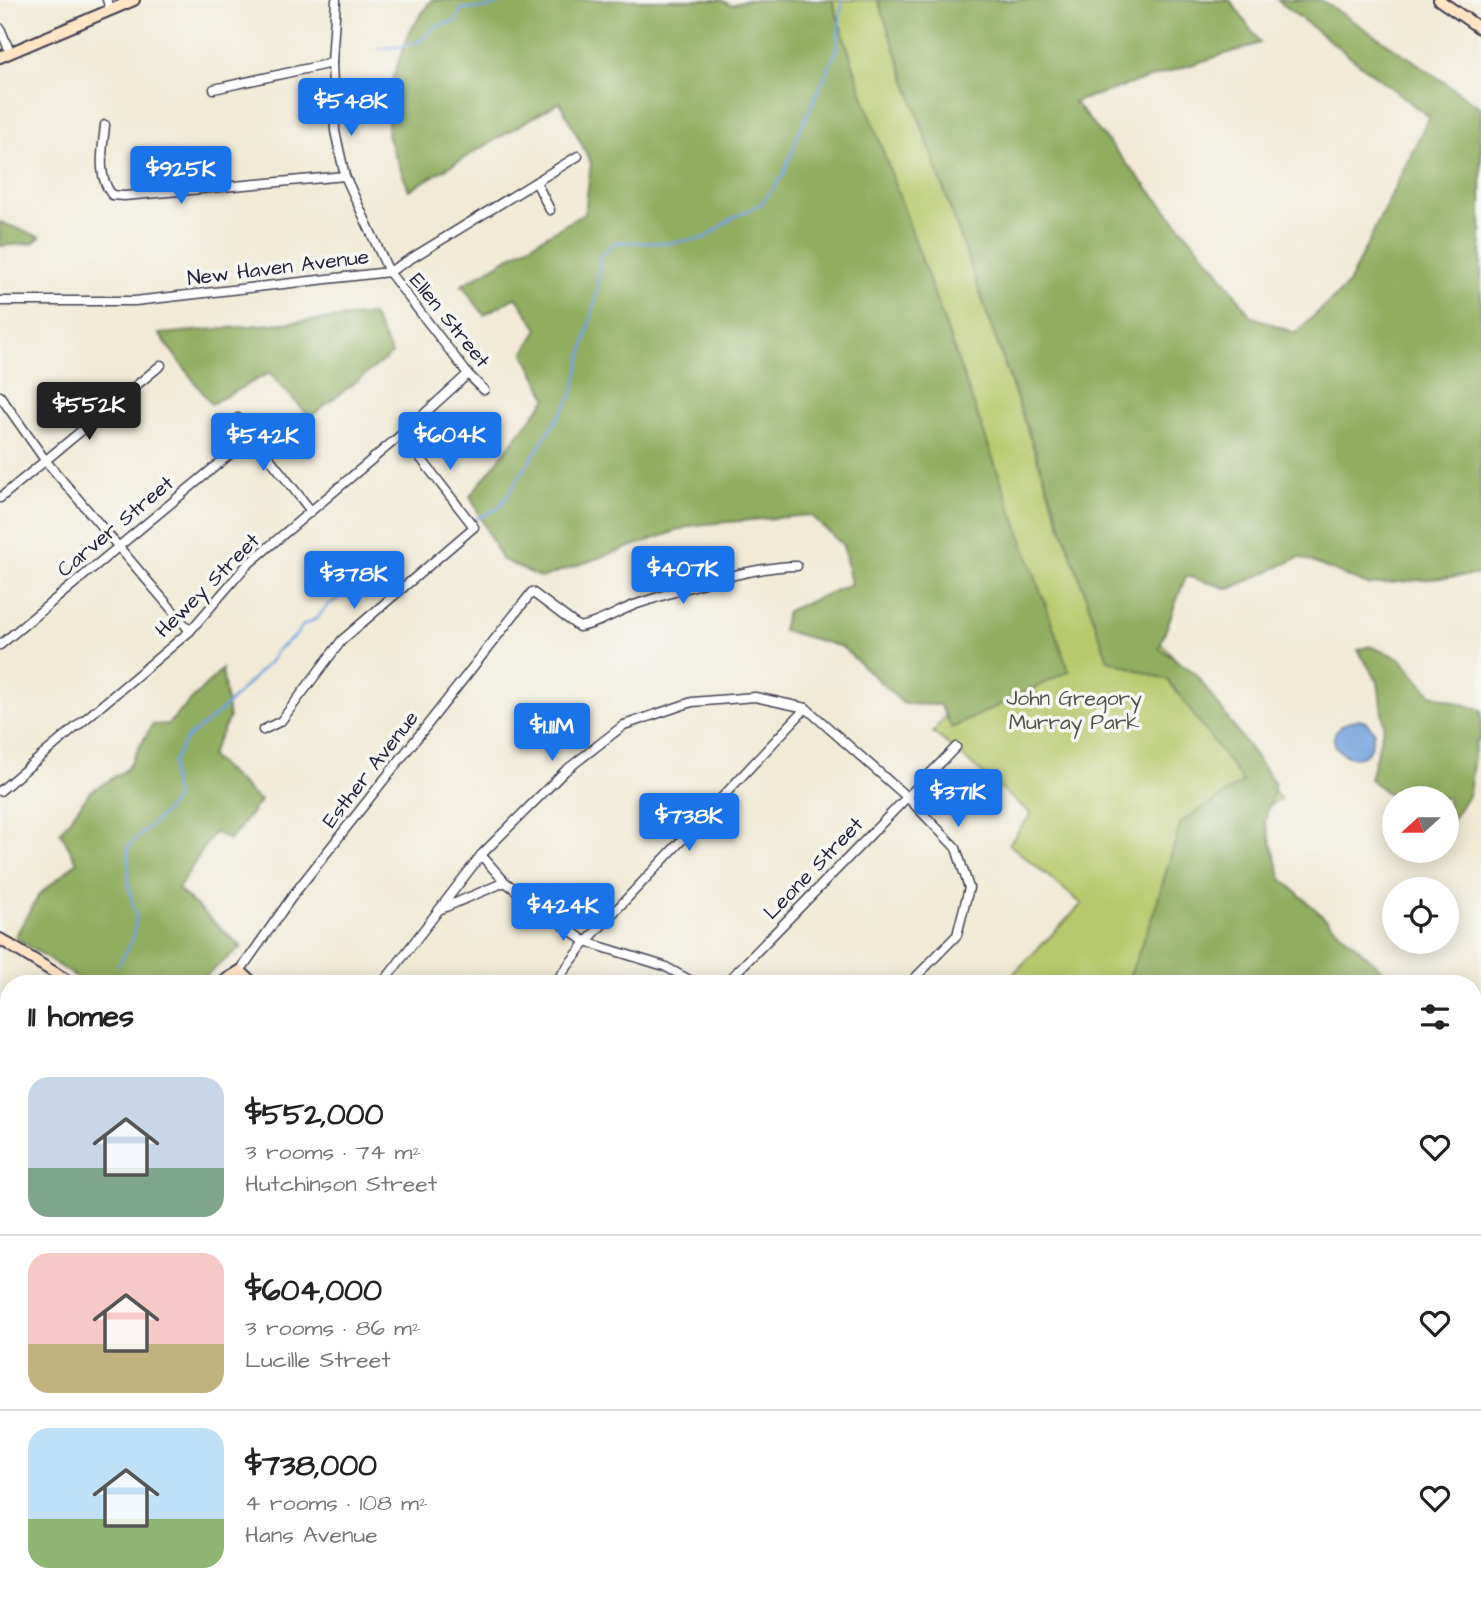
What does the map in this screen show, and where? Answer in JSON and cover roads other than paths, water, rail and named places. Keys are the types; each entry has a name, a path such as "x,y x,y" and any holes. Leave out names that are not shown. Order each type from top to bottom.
{"main road":[{"path":"5,54 109,5 134,0"},
{"path":"1439,0 1481,29"},
{"path":"0,939 58,975"},
{"path":"234,975 240,971 244,975"}],"street":[{"name":"Ellen Street","path":"335,0 332,63 335,131 345,176 389,272 468,374 484,390"},
{"path":"0,28 5,54"},
{"path":"214,89 332,63"},
{"path":"105,125 102,175 104,185 112,195 345,176"},
{"name":"New Haven Avenue","path":"0,302 135,301 389,272 578,156"},
{"path":"536,182 550,210"},
{"path":"0,498 161,365"},
{"name":"Hewey Street","path":"0,791 190,631 246,566 402,434 468,374"},
{"path":"0,396 45,460 190,631"},
{"path":"238,418 311,510"},
{"path":"263,730 281,721 342,640 474,527 402,434"},
{"name":"Carver Street","path":"0,645 252,436"},
{"name":"Esther Avenue","path":"240,971 294,894 532,592 576,626 592,624 653,599 763,568 797,566"},
{"path":"389,975 481,855 565,771 624,725 692,702 755,697 806,708 908,798 956,848 969,888 957,935 918,975"},
{"path":"561,975 586,942 806,708"},
{"name":"Leone Street","path":"734,975 956,747"},
{"path":"481,855 505,882 586,942 664,966 680,975"},
{"path":"438,910 505,882"}],"water":[{"path":"1359,719 1374,731 1370,748 1363,756 1354,758 1338,749 1334,742 1335,733 1343,725"}],"waterway":[{"path":"379,49 420,41 436,26 456,21 461,9 487,8 508,0"},
{"path":"476,519 499,508 572,396 596,298 600,256 615,242 669,243 705,238 731,219 762,203 783,176 799,132 837,50 842,0"},
{"path":"118,965 133,939 136,918 129,887 128,846 163,814 176,798 172,777 173,762 186,739 220,712 273,658 276,651 296,635 303,625 316,619 328,605 357,587 373,586 387,593"}],"park label":[{"name":"John Gregory Murray Park","path":"1074,710"}]}
